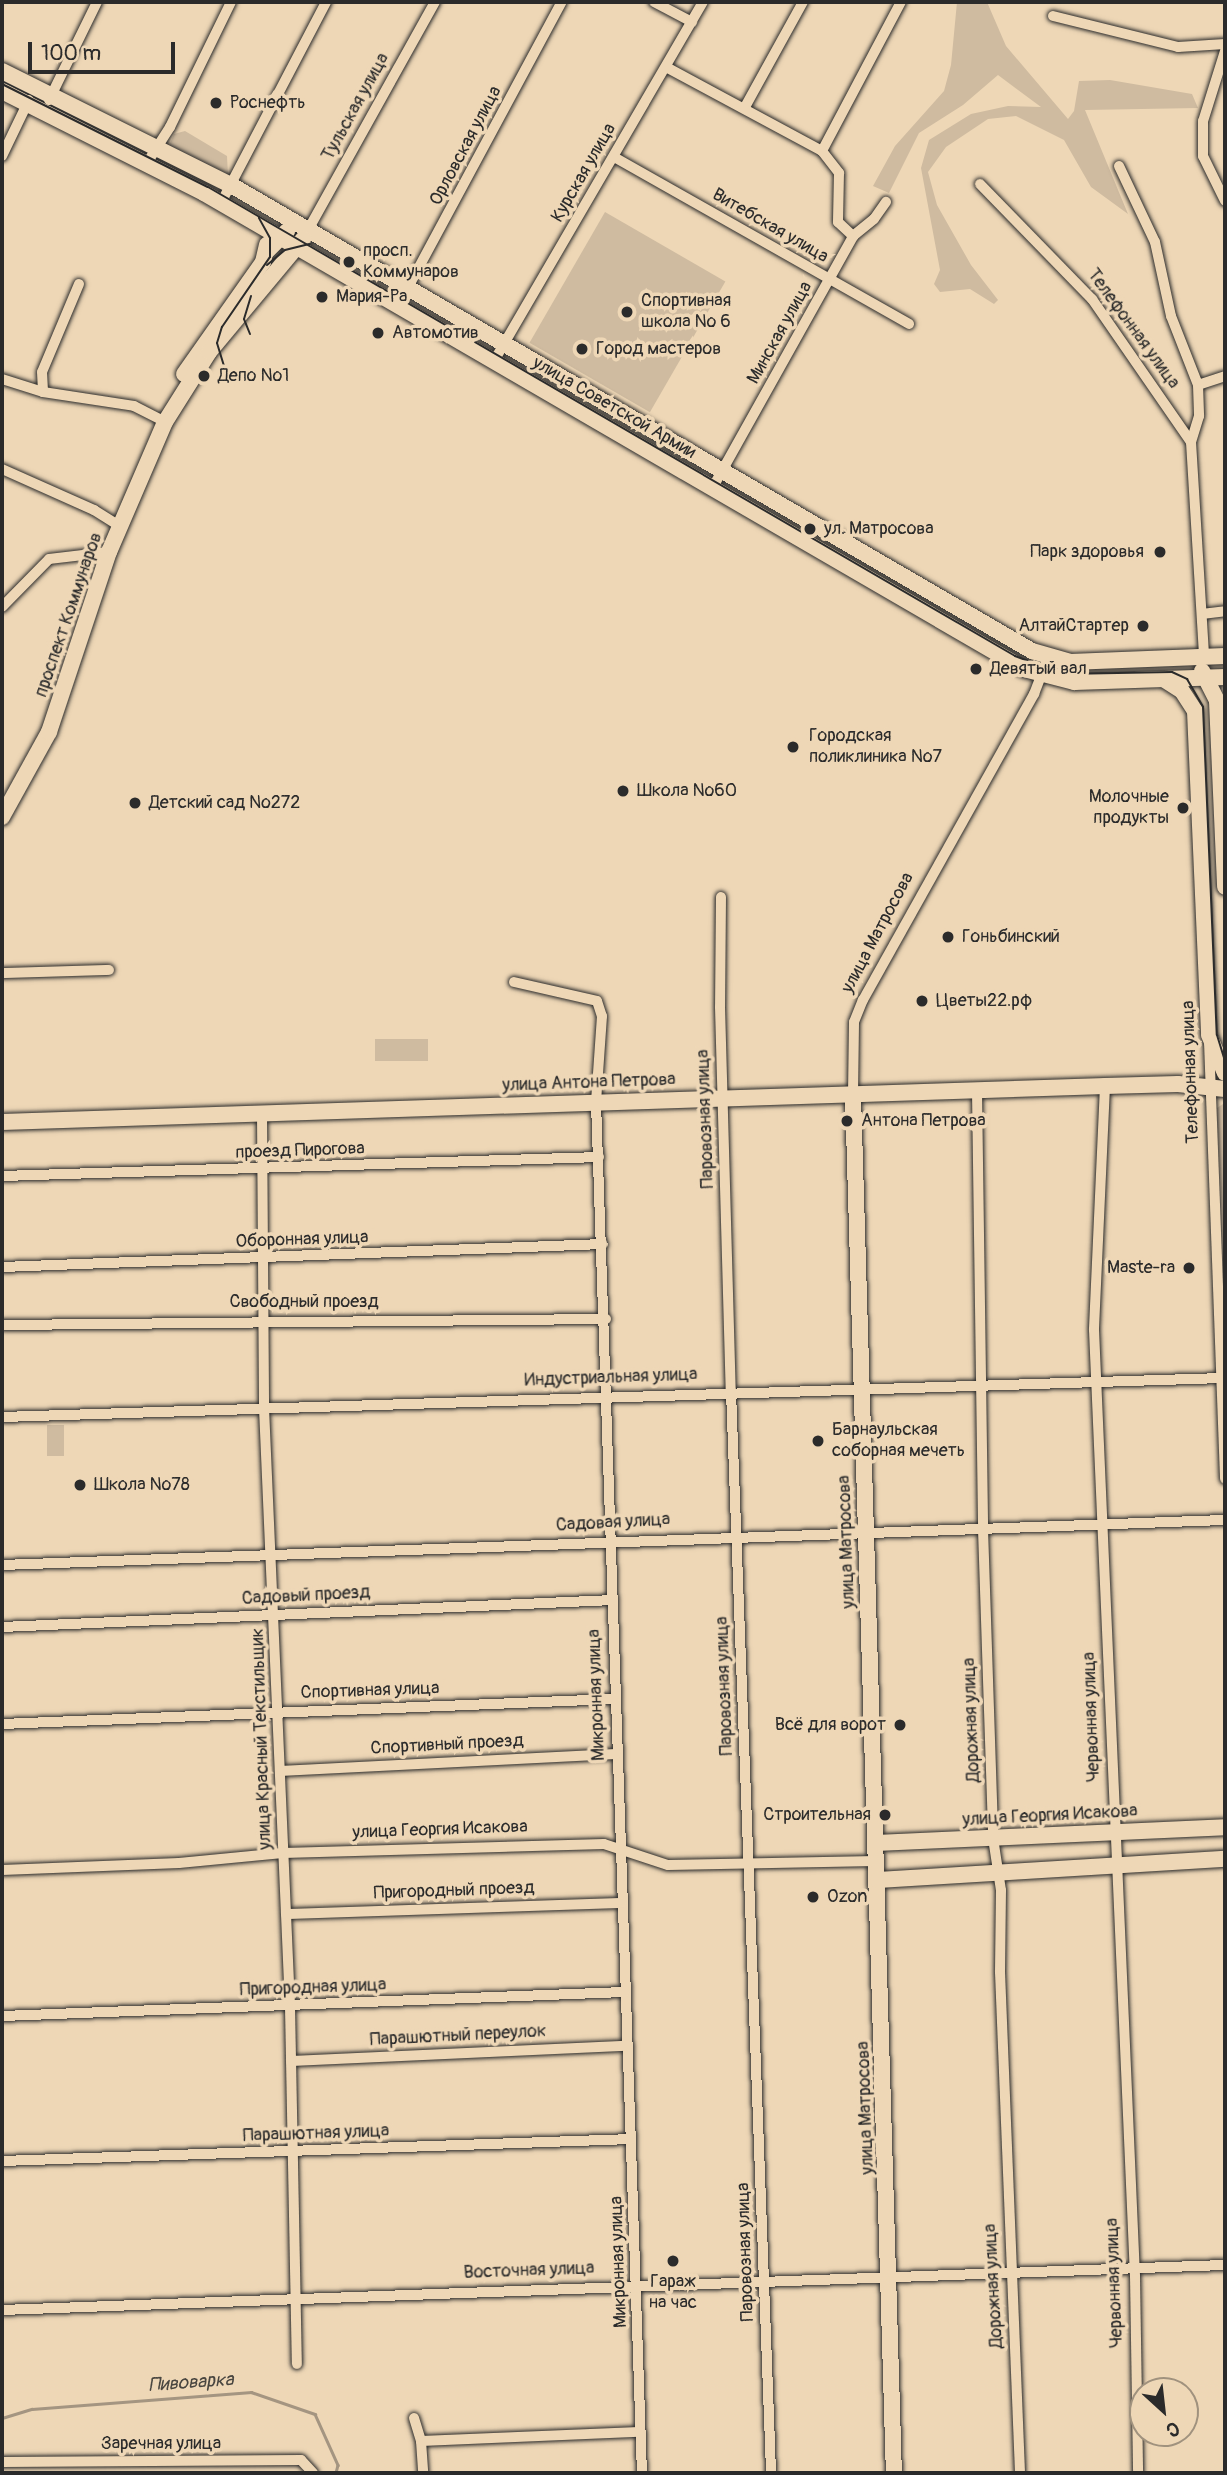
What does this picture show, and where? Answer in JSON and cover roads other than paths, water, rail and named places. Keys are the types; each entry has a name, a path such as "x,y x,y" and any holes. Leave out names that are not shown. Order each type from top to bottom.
{"street":[{"path":"43,112 97,2"},
{"path":"146,163 170,127 230,2"},
{"path":"221,203 326,2"},
{"name":"Тульская улица","path":"308,230 435,2"},
{"name":"Орловская улица","path":"398,306 562,2"},
{"path":"654,2 692,22"},
{"name":"Курская улица","path":"494,361 703,2"},
{"path":"745,107 803,2"},
{"path":"822,151 901,2"},
{"path":"1053,16 1178,47 1225,44"},
{"path":"1225,51 1203,121 1203,156 1225,201"},
{"path":"666,67 745,107 822,151 838,173 838,222 853,236"},
{"name":"улица Советской Армии","path":"2,71 231,185 1048,658 1070,662 1179,658 1200,670 1225,677"},
{"path":"2,156 35,88"},
{"name":"улица Советской Армии","path":"2,91 221,203 1042,677 1074,682 1163,679 1200,670 1225,656"},
{"name":"Витебская улица","path":"614,157 909,324"},
{"name":"Телефонная улица","path":"1119,166 1155,242 1171,316 1198,385 1199,416 1191,442 1202,614 1200,670 1190,700 1196,721 1209,1035 1219,1081 1221,1378 1225,1479"},
{"name":"Телефонная улица","path":"980,184 1091,299 1191,442"},
{"name":"Минская улица","path":"713,487 853,236 874,219 886,202"},
{"path":"255,223 266,236 266,253"},
{"path":"279,236 291,228 308,230"},
{"name":"проспект Коммунаров","path":"165,422 209,352 298,247 308,230"},
{"name":"проспект Коммунаров","path":"2,817 49,732 109,552 190,360 279,236"},
{"path":"43,392 42,372 79,284"},
{"path":"1198,385 1225,376"},
{"path":"2,379 43,392 134,407 165,422"},
{"path":"2,469 94,510 120,526"},
{"path":"850,568 860,551"},
{"path":"2,607 49,559 109,552"},
{"path":"1202,614 1225,611"},
{"name":"улица Матросова","path":"894,2473 861,1388 853,1095 854,1022 863,1000 1042,677 1048,658"},
{"name":"Телефонная улица","path":"1200,670 1217,701 1225,887"},
{"path":"1163,679 1190,700"},
{"name":"Паровозная улица","path":"721,897 722,1099 731,1391 771,2473"},
{"path":"2,973 108,970"},
{"name":"Микронная улица","path":"514,982 597,1001 602,1016 596,1102 606,1318 616,1754 639,2284 639,2432 642,2473"},
{"name":"улица Антона Петрова","path":"2,1122 1219,1081"},
{"name":"Червонная улица","path":"1105,1086 1094,1330 1099,1380 1102,1526 1138,2473"},
{"name":"Дорожная улица","path":"977,1091 983,1529 993,1838 996,1875 1001,1890 1011,2273 1020,2473"},
{"name":"улица Красный Текстильщик","path":"262,1113 264,1408 276,1615 290,2007 299,2296 297,2364"},
{"name":"проезд Пирогова","path":"2,1176 262,1170 599,1157"},
{"name":"Оборонная улица","path":"2,1267 262,1260 603,1244"},
{"name":"Свободный проезд","path":"2,1325 262,1319 606,1318"},
{"name":"Индустриальная улица","path":"2,1417 731,1391 1221,1378"},
{"name":"Садовая улица","path":"2,1565 737,1535 1102,1526 1225,1520"},
{"name":"Садовый проезд","path":"2,1628 612,1600"},
{"name":"Спортивная улица","path":"2,1724 614,1699"},
{"name":"Спортивный проезд","path":"281,1771 616,1754"},
{"name":"улица Георгия Исакова","path":"876,1843 1225,1827"},
{"name":"улица Георгия Исакова","path":"2,1870 179,1863 283,1853 604,1844 668,1865 750,1867 876,1861"},
{"path":"878,1880 1116,1868 1225,1859"},
{"name":"Пригородный проезд","path":"286,1914 622,1903"},
{"name":"Пригородная улица","path":"2,2015 290,2007 625,1992"},
{"name":"Парашютный переулок","path":"291,2061 627,2046"},
{"name":"Парашютная улица","path":"2,2161 294,2153 631,2139"},
{"name":"Восточная улица","path":"2,2310 299,2296 639,2284 764,2285 1225,2265"},
{"path":"414,2418 421,2441 423,2473"},
{"path":"421,2441 639,2432"},
{"name":"Заречная улица","path":"2,2462 301,2460 313,2473"}],"waterway":[{"name":"Пивоварка","path":"2,2418 32,2409 251,2392 315,2414 338,2465 336,2473"}],"tram line":[{"path":"2,84 208,187 1015,656 1063,674 1172,672 1187,679 1203,707 1217,1035 1225,1061"},
{"path":"224,366 217,343 222,327 270,257 270,238 259,218"},
{"path":"267,265 285,250 309,244"},
{"path":"250,334 244,319 251,296"}],"place":[{"name":"Роснефть","path":"216,103"},
{"name":"просп. Коммунаров","path":"349,262"},
{"name":"Мария-Ра","path":"322,297"},
{"name":"Спортивная школа № 6","path":"627,312"},
{"name":"Автомотив","path":"378,333"},
{"name":"Город мастеров","path":"582,349"},
{"name":"Депо №1","path":"204,376"},
{"name":"ул. Матросова","path":"810,529"},
{"name":"Парк здоровья","path":"1160,552"},
{"name":"АлтайСтартер","path":"1143,626"},
{"name":"Девятый вал","path":"976,669"},
{"name":"Городская поликлиника №7","path":"793,747"},
{"name":"Школа №60","path":"623,791"},
{"name":"Детский сад №272","path":"135,803"},
{"name":"Молочные продукты","path":"1183,808"},
{"name":"Гоньбинский","path":"948,937"},
{"name":"Цветы22.рф","path":"922,1001"},
{"name":"Антона Петрова","path":"847,1121"},
{"name":"Maste-ra","path":"1189,1268"},
{"name":"Барнаульская соборная мечеть","path":"818,1441"},
{"name":"Школа №78","path":"80,1485"},
{"name":"Всё для ворот","path":"900,1725"},
{"name":"Строительная","path":"885,1815"},
{"name":"Ozon","path":"813,1897"},
{"name":"Гараж на час","path":"673,2261"}]}
